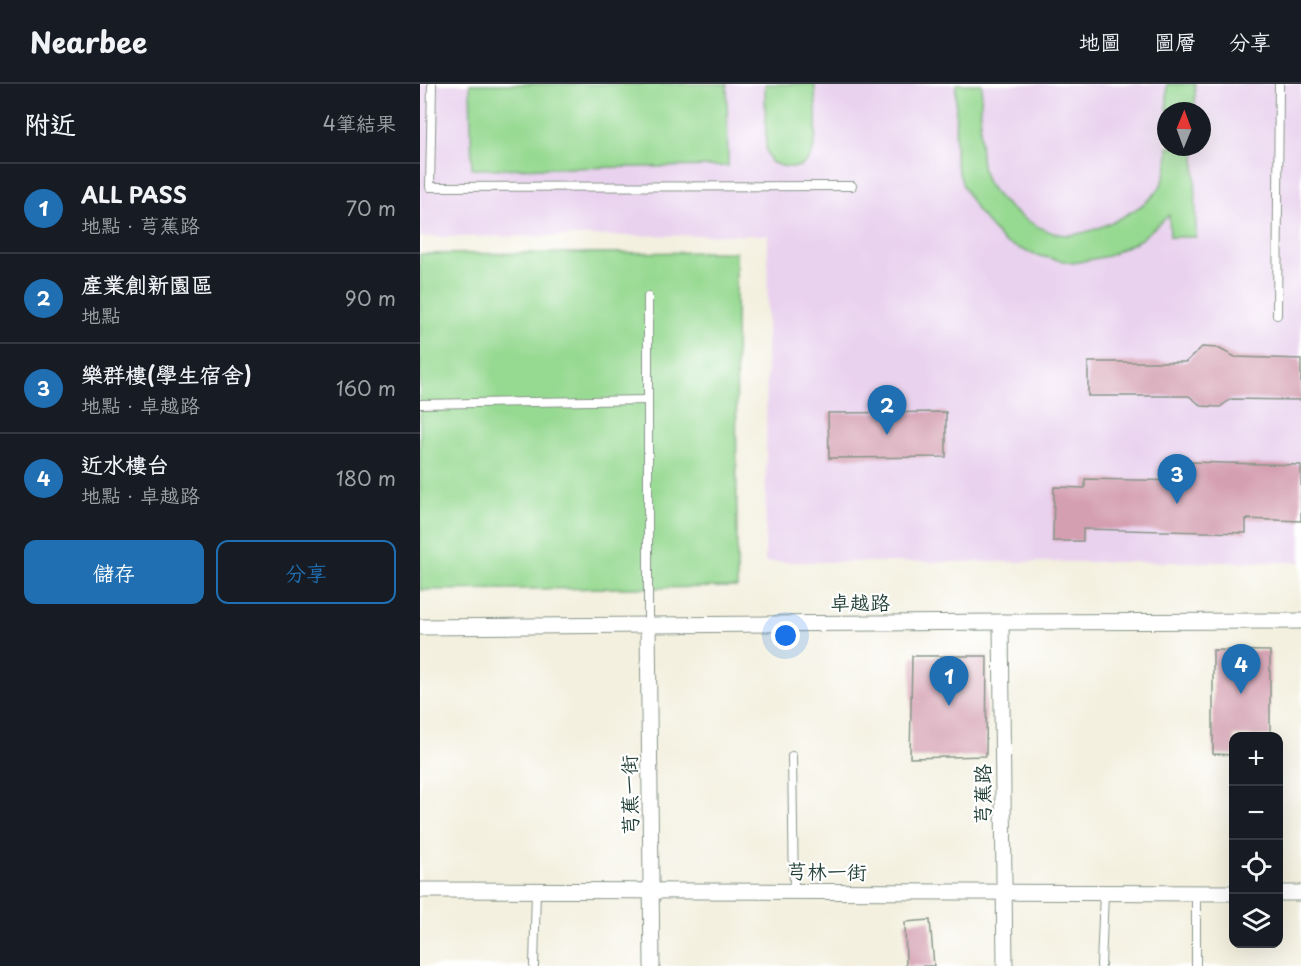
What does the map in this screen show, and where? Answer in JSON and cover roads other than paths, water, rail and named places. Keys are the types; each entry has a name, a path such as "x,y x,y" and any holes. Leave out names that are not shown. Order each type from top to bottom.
{"street":[{"name":"卓越路","path":"420,627 1301,621"},
{"name":"芎蕉路","path":"1001,622 1005,966"},
{"name":"芎蕉一街","path":"648,624 651,966"},
{"name":"芎林一街","path":"420,890 1229,893"},
{"path":"1283,893 1301,893"}],"lane":[{"path":"432,84 430,187 852,186"},
{"path":"1277,315 1279,84"},
{"path":"648,297 648,624"},
{"path":"420,404 648,400"},
{"path":"792,756 794,891"},
{"path":"534,966 536,890"},
{"path":"1101,966 1104,893"},
{"path":"1196,893 1196,966"}],"place":[{"name":"產業創新園區","path":"887,435"},
{"name":"樂群樓(學生宿舍)","path":"1177,504"},
{"name":"近水樓台","path":"1241,694"},
{"name":"ALL PASS","path":"949,706"}]}
